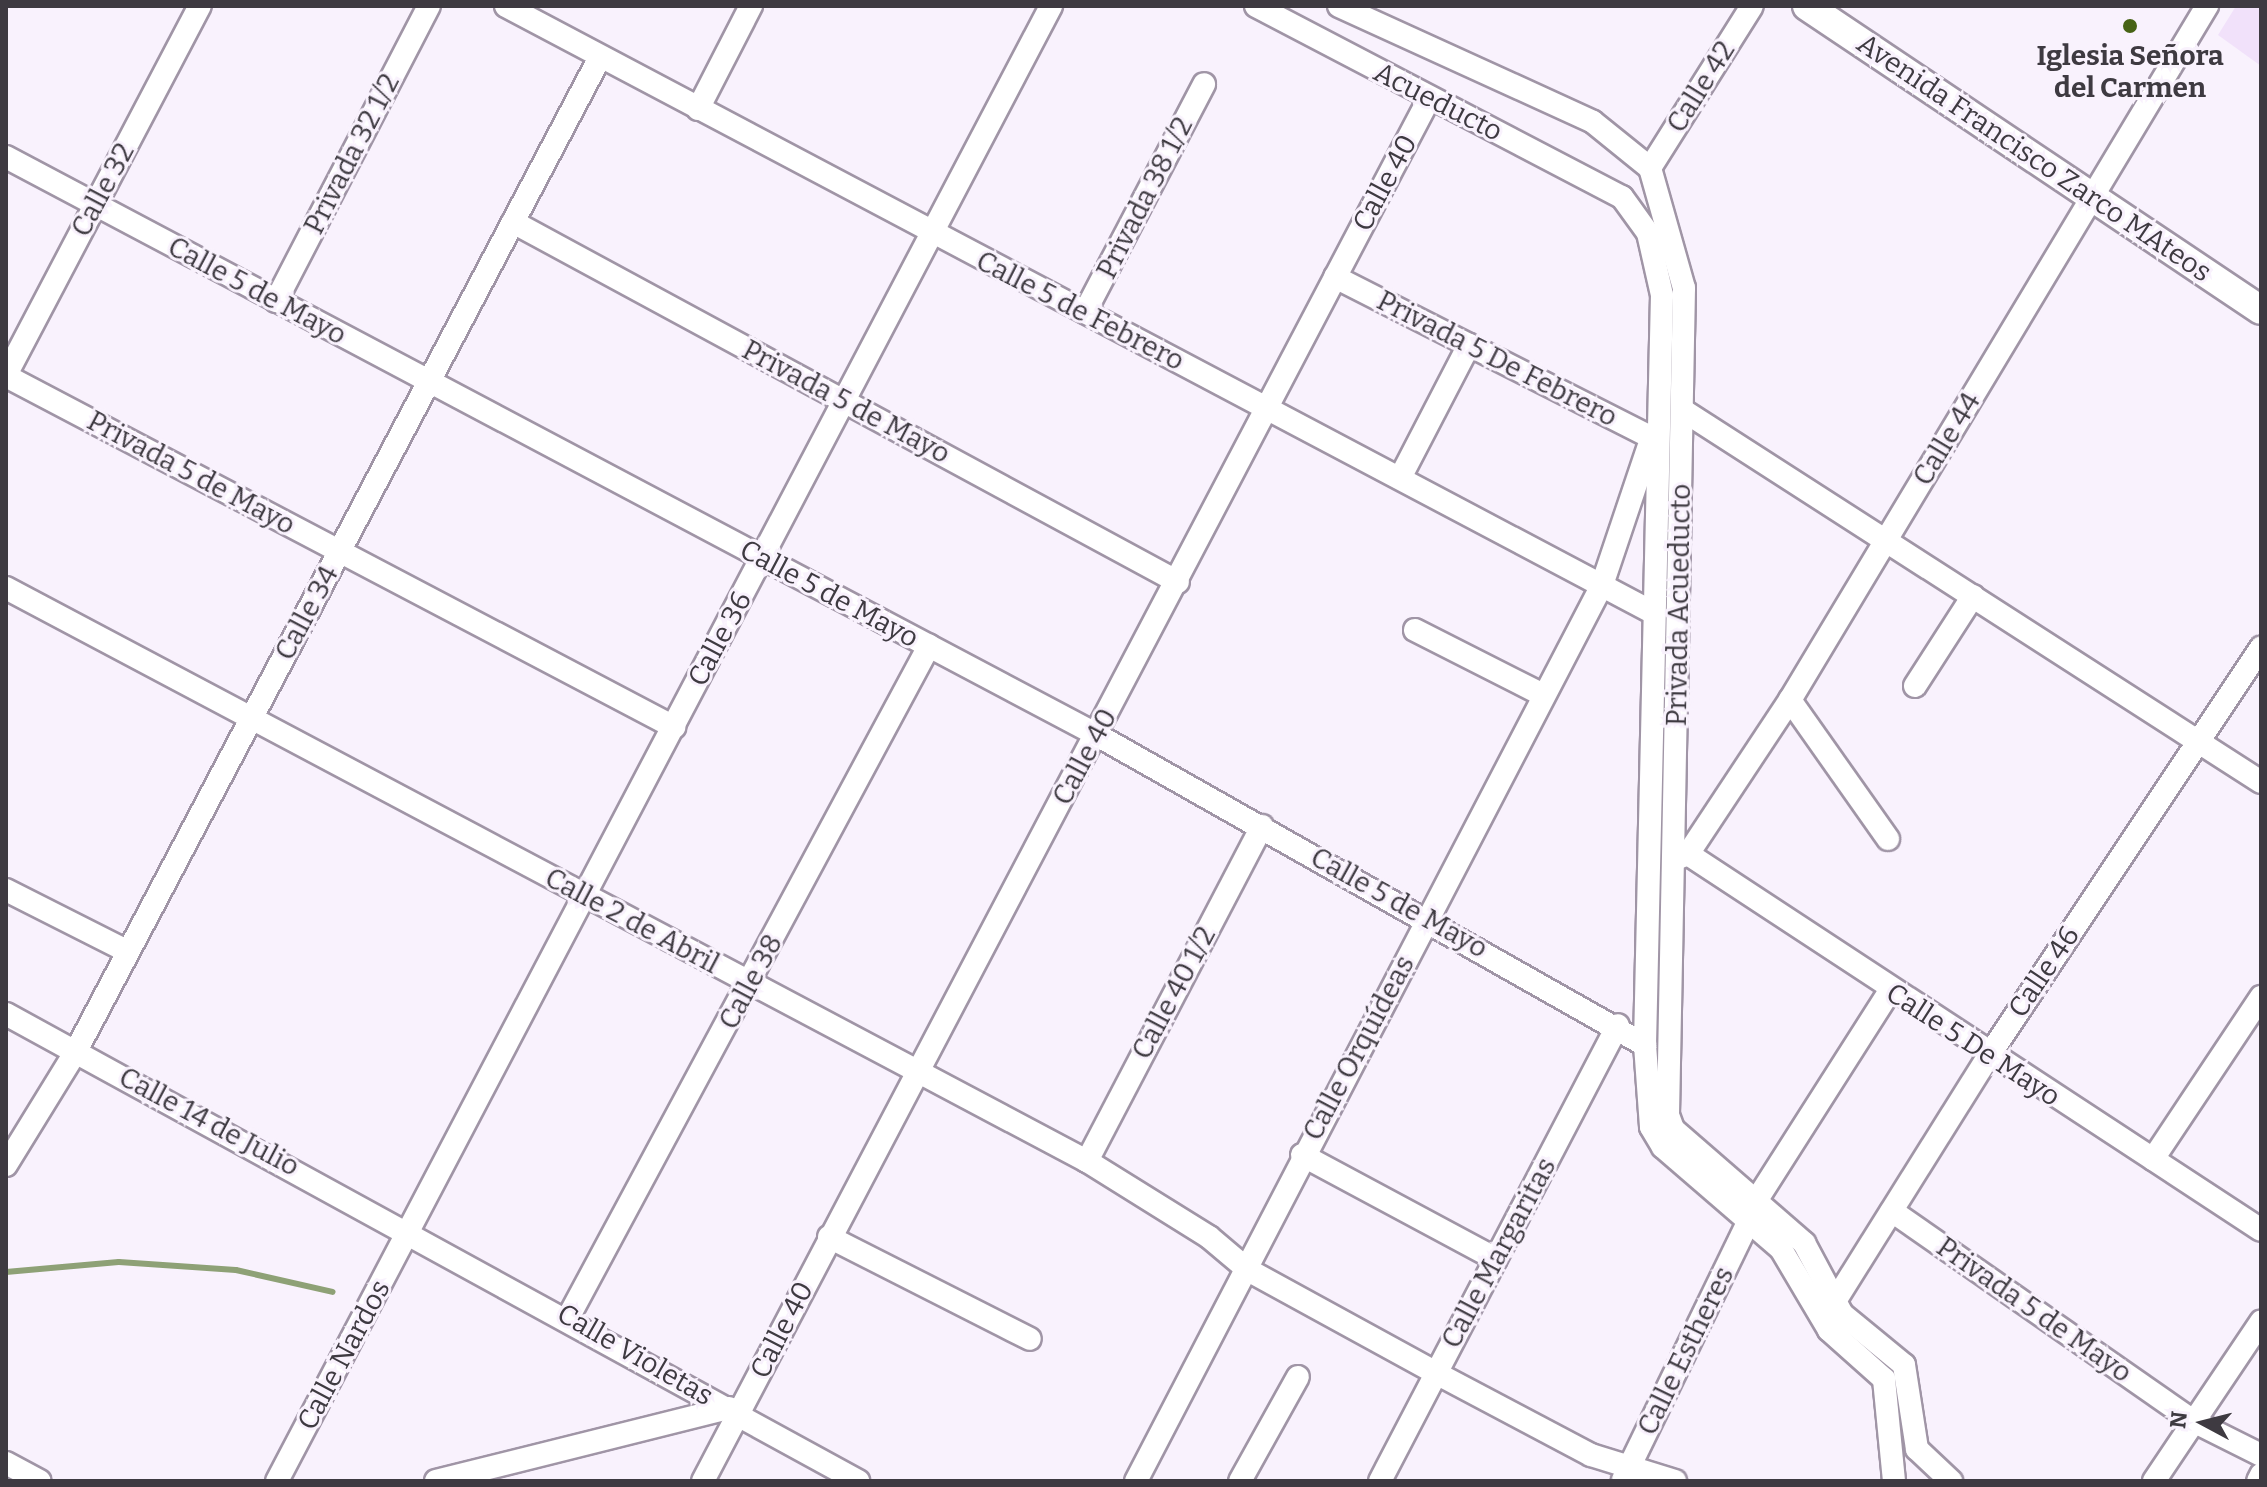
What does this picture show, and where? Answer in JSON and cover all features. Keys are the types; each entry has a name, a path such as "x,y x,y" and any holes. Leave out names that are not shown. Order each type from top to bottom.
{"main road":[{"name":"Avenida Francisco Zarco MAteos","path":"1807,6 2261,310"}],"street":[{"name":"Calle 32","path":"6,376 200,6"},
{"name":"Privada 32 1/2","path":"276,301 429,6"},
{"name":"Calle 5 de Febrero","path":"506,6 932,235 1085,312 1654,613"},
{"path":"698,109 751,6"},
{"name":"Calle 36","path":"411,1230 1051,6"},
{"name":"Acueducto","path":"1256,6 1429,99 1622,197"},
{"name":"Acueducto","path":"1339,6 1593,122 1650,168"},
{"name":"Calle 42","path":"1650,168 1752,6"},
{"name":"Calle 44","path":"1681,857 1790,700 2207,6"},
{"name":"Calle 34","path":"6,1165 76,1051 125,950 251,719 600,57"},
{"name":"Privada 38 1/2","path":"1085,312 1204,84"},
{"name":"Calle 40","path":"703,1481 734,1411 1097,735 1429,99"},
{"name":"Calle 5 de Mayo","path":"6,157 1097,735 1656,1045"},
{"name":"Privada Acueducto","path":"1650,168 1682,264 1684,411 1679,533 1681,857 1656,1045"},
{"name":"Privada Acueducto","path":"1622,197 1648,233 1662,295 1654,439 1656,1045"},
{"name":"Privada 5 de Mayo","path":"513,222 1178,582"},
{"name":"Privada 5 De Febrero","path":"1335,277 1654,439"},
{"path":"1400,478 1469,345"},
{"name":"Privada 5 de Mayo","path":"6,376 674,727"},
{"path":"1684,411 2261,782"},
{"name":"Calle Orquídeas","path":"1136,1481 1248,1270 1302,1155 1602,585 1654,439"},
{"path":"1656,533 1679,533"},
{"name":"Calle 2 de Abril","path":"6,588 1087,1161 1209,1237 1248,1270"},
{"path":"1915,686 1973,596"},
{"path":"1415,630 1543,695"},
{"name":"Calle 38","path":"569,1316 751,984 929,646"},
{"name":"Calle 46","path":"1835,1301 1988,1057 2261,648"},
{"path":"1790,700 1888,839"},
{"name":"Calle 40 1/2","path":"1087,1161 1262,826"},
{"name":"Calle 5 De Mayo","path":"1681,857 2261,1230"},
{"path":"6,890 125,950"},
{"name":"Calle Estheres","path":"1625,1475 1752,1211 1889,992"},
{"path":"2153,1159 2261,997"},
{"name":"Calle 14 de Julio","path":"6,1014 411,1230"},
{"name":"Calle Margaritas","path":"1380,1481 1618,1025"},
{"path":"1656,1045 1656,1138 1752,1211 1804,1243 1835,1301 1904,1365 1917,1449 1950,1481"},
{"path":"1302,1155 1496,1259"},
{"path":"1752,1211 1798,1271 1829,1330 1884,1379 1894,1481"},
{"name":"Privada 5 de Mayo","path":"1892,1211 2193,1421 2261,1455"},
{"name":"Calle Violetas","path":"411,1230 858,1481"},
{"name":"Calle Nardos","path":"277,1481 411,1230"},
{"path":"829,1237 1030,1339"},
{"path":"1248,1270 1625,1475 1675,1481"},
{"path":"2154,1481 2261,1322"},
{"path":"1240,1481 1298,1377"},
{"path":"436,1481 734,1411"},
{"path":"6,1463 40,1481"},
{"path":"2258,1481 2261,1475"}],"shaded area":[{"path":"2236,6 2261,6 2261,66 2218,35"}],"waterway":[{"path":"6,1272 119,1262 236,1270 333,1292"}],"place":[{"name":"Iglesia Señora del Carmen","path":"2130,26"}]}
